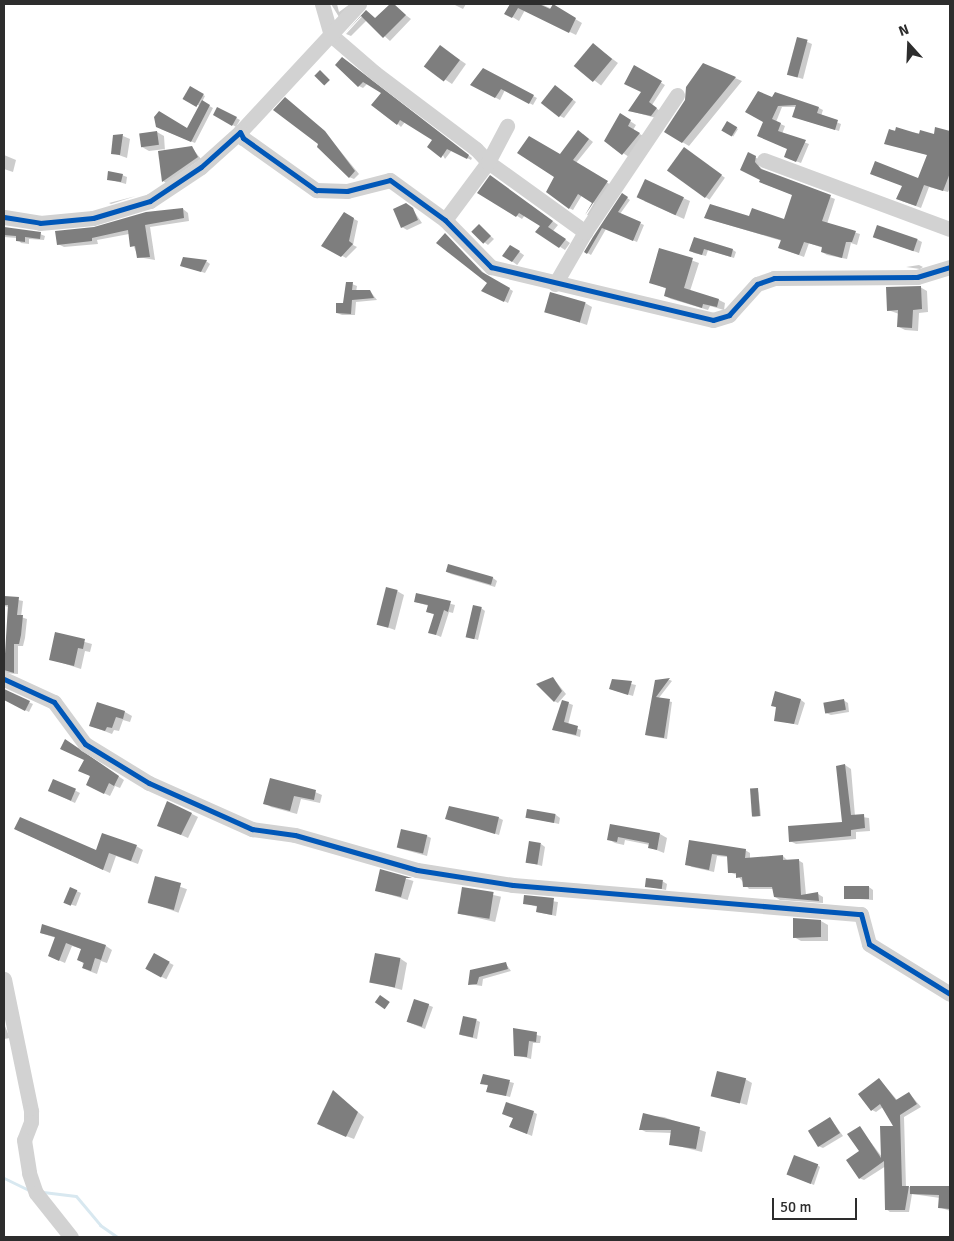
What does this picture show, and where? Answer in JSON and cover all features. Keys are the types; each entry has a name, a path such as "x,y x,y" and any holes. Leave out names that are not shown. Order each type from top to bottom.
{"street":[{"path":"322,4 332,35 375,73 476,149 488,162 585,232"},
{"path":"4,217 40,223 92,218 150,201 201,167 240,132 359,4"},
{"path":"555,284 585,232 678,95"},
{"path":"445,220 488,162 507,126"},
{"path":"240,132 243,138 316,190 347,191 390,180 445,220 491,267 555,284 713,320 729,315 757,284 774,278 917,277 950,267"},
{"path":"764,160 950,229"},
{"path":"4,679 54,702 85,744 149,783 252,829 295,835 417,870 513,885 861,914 869,944 950,994"},
{"path":"4,979 32,1111 32,1122 24,1140 29,1174 36,1193 71,1237"}],"building":[{"path":"390,4 394,4 406,15 383,38 361,16 344,34 366,10 375,18"},
{"path":"510,4 539,4 550,9 553,4 576,18 569,33 518,8 512,18 504,14"},
{"path":"797,37 808,40 798,78 787,75"},
{"path":"593,43 612,59 593,82 574,66"},
{"path":"440,45 460,60 444,82 424,67"},
{"path":"342,57 469,155 467,159 447,149 441,158 427,147 432,140 400,120 397,125 371,105 381,93 363,82 358,87 335,65"},
{"path":"703,63 736,77 682,143 664,132 685,100 686,87"},
{"path":"634,65 662,81 649,102 657,108 651,116 628,111 641,92 624,84"},
{"path":"483,68 534,95 529,104 501,89 495,98 470,85"},
{"path":"320,70 330,80 324,86 314,76"},
{"path":"555,85 573,99 559,117 541,103"},
{"path":"190,86 204,94 196,107 182,99"},
{"path":"758,91 772,97 775,92 819,107 817,113 838,120 835,130 792,117 796,105 778,106 772,119 781,123 778,131 806,140 796,162 784,157 787,149 757,136 763,122 745,112"},
{"path":"285,97 325,131 355,171 349,178 317,147 318,144 273,110"},
{"path":"202,100 210,105 191,142 156,127 154,117 159,111 187,128"},
{"path":"217,107 237,117 232,126 213,115"},
{"path":"620,113 631,120 628,126 640,133 622,155 604,141"},
{"path":"727,121 737,127 732,137 721,130"},
{"path":"896,127 919,134 920,130 934,134 935,127 950,131 950,173 943,191 924,185 916,206 896,199 902,186 870,174 875,161 918,178 927,155 884,144 889,129 895,131"},
{"path":"578,130 589,139 573,160 608,181 585,215 592,203 578,194 569,209 546,192 554,177 517,153 529,136 560,154"},
{"path":"157,131 159,145 141,147 139,134"},
{"path":"123,134 120,155 111,154 113,135"},
{"path":"192,146 198,157 162,182 158,151"},
{"path":"684,147 722,175 705,198 667,170"},
{"path":"748,152 756,156 755,162 761,169 831,195 822,221 856,231 852,242 846,242 842,258 821,252 822,247 804,242 799,255 778,248 781,240 704,218 710,204 749,216 752,208 784,219 792,195 759,182 760,180 740,170"},
{"path":"108,171 123,174 121,182 107,180"},
{"path":"490,175 553,221 548,227 566,239 559,248 535,232 540,226 519,213 516,217 477,193"},
{"path":"645,179 684,197 676,215 637,197"},
{"path":"622,193 628,197 618,212 641,222 633,241 602,228 587,254 584,252"},
{"path":"406,203 413,208 418,220 401,228 393,209"},
{"path":"183,208 184,218 145,225 150,257 137,258 135,246 130,247 128,230 92,238 92,241 57,245 55,231 94,227 146,212"},
{"path":"344,212 354,218 349,241 353,244 341,257 321,246"},
{"path":"479,224 491,236 483,244 471,232"},
{"path":"877,225 918,239 913,251 873,237"},
{"path":"4,227 41,232 40,239 25,237 25,242 16,241 16,236 4,235"},
{"path":"445,233 482,272 510,288 504,302 481,291 487,283 436,243"},
{"path":"694,237 733,249 731,257 704,249 702,255 689,251"},
{"path":"510,245 520,251 512,262 502,256"},
{"path":"659,248 693,258 684,288 719,299 717,307 703,304 702,308 664,296 666,288 649,283"},
{"path":"183,257 207,260 201,272 180,266"},
{"path":"346,282 353,282 352,290 370,290 374,298 352,300 351,314 336,313 336,303 343,303"},
{"path":"921,286 922,309 913,310 912,328 897,327 898,310 887,311 886,287"},
{"path":"550,292 586,302 580,322 544,312"},
{"path":"448,564 493,577 491,585 446,572"},
{"path":"386,587 398,590 388,628 377,625"},
{"path":"416,593 451,601 448,612 444,610 436,635 428,633 434,614 426,612 428,605 414,602"},
{"path":"4,596 19,597 17,615 23,615 19,644 14,644 14,673 4,670 8,605 4,605"},
{"path":"473,605 482,607 474,639 466,637"},
{"path":"55,632 85,639 83,649 78,648 74,666 49,660"},
{"path":"553,677 562,691 554,702 536,684"},
{"path":"670,678 656,697 670,699 664,738 645,735 655,680"},
{"path":"612,679 632,681 628,695 609,689"},
{"path":"4,689 30,701 25,711 4,700"},
{"path":"775,691 801,699 794,724 774,721 776,707 771,706"},
{"path":"844,699 846,710 825,713 823,703"},
{"path":"562,700 569,702 564,722 578,726 576,735 552,730"},
{"path":"97,702 125,711 123,719 116,717 112,728 107,727 105,731 89,726"},
{"path":"65,739 119,776 114,786 109,783 104,794 86,785 90,776 78,771 84,760 60,749"},
{"path":"845,764 851,815 864,814 865,828 851,830 851,836 789,842 788,826 842,822 836,766"},
{"path":"270,778 316,790 314,800 294,796 290,811 263,804"},
{"path":"53,779 76,789 71,801 48,791"},
{"path":"758,788 760,816 752,816 750,789"},
{"path":"167,801 192,813 181,835 157,826"},
{"path":"449,806 499,817 495,834 445,819"},
{"path":"527,809 556,814 554,823 525,818"},
{"path":"20,817 96,850 102,833 137,845 131,861 109,853 103,870 14,829"},
{"path":"610,824 660,833 657,850 648,848 649,843 618,837 617,842 607,840"},
{"path":"401,829 427,835 423,854 397,848"},
{"path":"689,840 746,849 745,858 783,855 783,860 799,859 801,895 818,892 819,901 774,897 772,887 743,887 742,877 736,878 736,873 728,873 727,856 712,854 709,870 685,865"},
{"path":"529,841 541,843 537,865 526,863"},
{"path":"380,869 412,878 406,878 401,897 375,891"},
{"path":"155,876 181,883 174,910 148,903"},
{"path":"646,878 663,880 662,889 645,887"},
{"path":"844,886 869,886 869,899 844,899"},
{"path":"70,887 77,890 71,906 63,903"},
{"path":"462,887 494,892 489,919 458,914"},
{"path":"524,895 554,898 552,915 536,912 537,906 523,904"},
{"path":"793,918 821,920 821,937 793,938"},
{"path":"42,924 106,945 101,960 95,958 91,971 82,968 84,963 77,960 81,949 66,943 59,961 48,956 55,937 40,933"},
{"path":"154,953 170,962 161,977 145,969"},
{"path":"375,953 401,958 395,987 369,982"},
{"path":"506,962 508,969 479,977 477,984 468,985 470,970"},
{"path":"380,995 390,1002 385,1009 375,1002"},
{"path":"414,999 429,1004 422,1027 407,1022"},
{"path":"463,1016 477,1019 473,1037 459,1035"},
{"path":"513,1028 537,1032 536,1042 529,1041 527,1057 514,1056"},
{"path":"717,1071 746,1078 740,1103 711,1096"},
{"path":"483,1074 510,1080 506,1096 486,1092 488,1085 480,1084"},
{"path":"879,1078 896,1100 909,1092 917,1104 900,1115 902,1186 909,1186 905,1210 885,1210 884,1161 859,1179 846,1160 859,1151 847,1134 860,1126 881,1158 880,1126 893,1126 880,1104 871,1111 858,1094"},
{"path":"333,1090 358,1112 346,1137 317,1124"},
{"path":"506,1102 534,1111 527,1134 509,1127 513,1118 502,1114"},
{"path":"643,1113 700,1127 696,1149 669,1145 671,1130 639,1130"},
{"path":"830,1117 840,1133 818,1147 808,1131"},
{"path":"794,1155 818,1164 811,1184 786,1175"},
{"path":"910,1186 950,1186 950,1209 938,1208 939,1195 910,1194"}],"waterway":[{"path":"4,1178 29,1190"},
{"path":"43,1192 76,1196 100,1225 117,1237"}],"cycle path":[{"path":"4,217 40,223 93,218 150,201 201,167 240,132 243,138 316,190 347,191 390,180 445,220 491,267 713,320 729,315 757,284 774,278 917,277 950,267"},
{"path":"4,679 54,702 85,744 149,783 252,829 295,835 417,870 513,885 861,914 869,944 950,994"}]}
